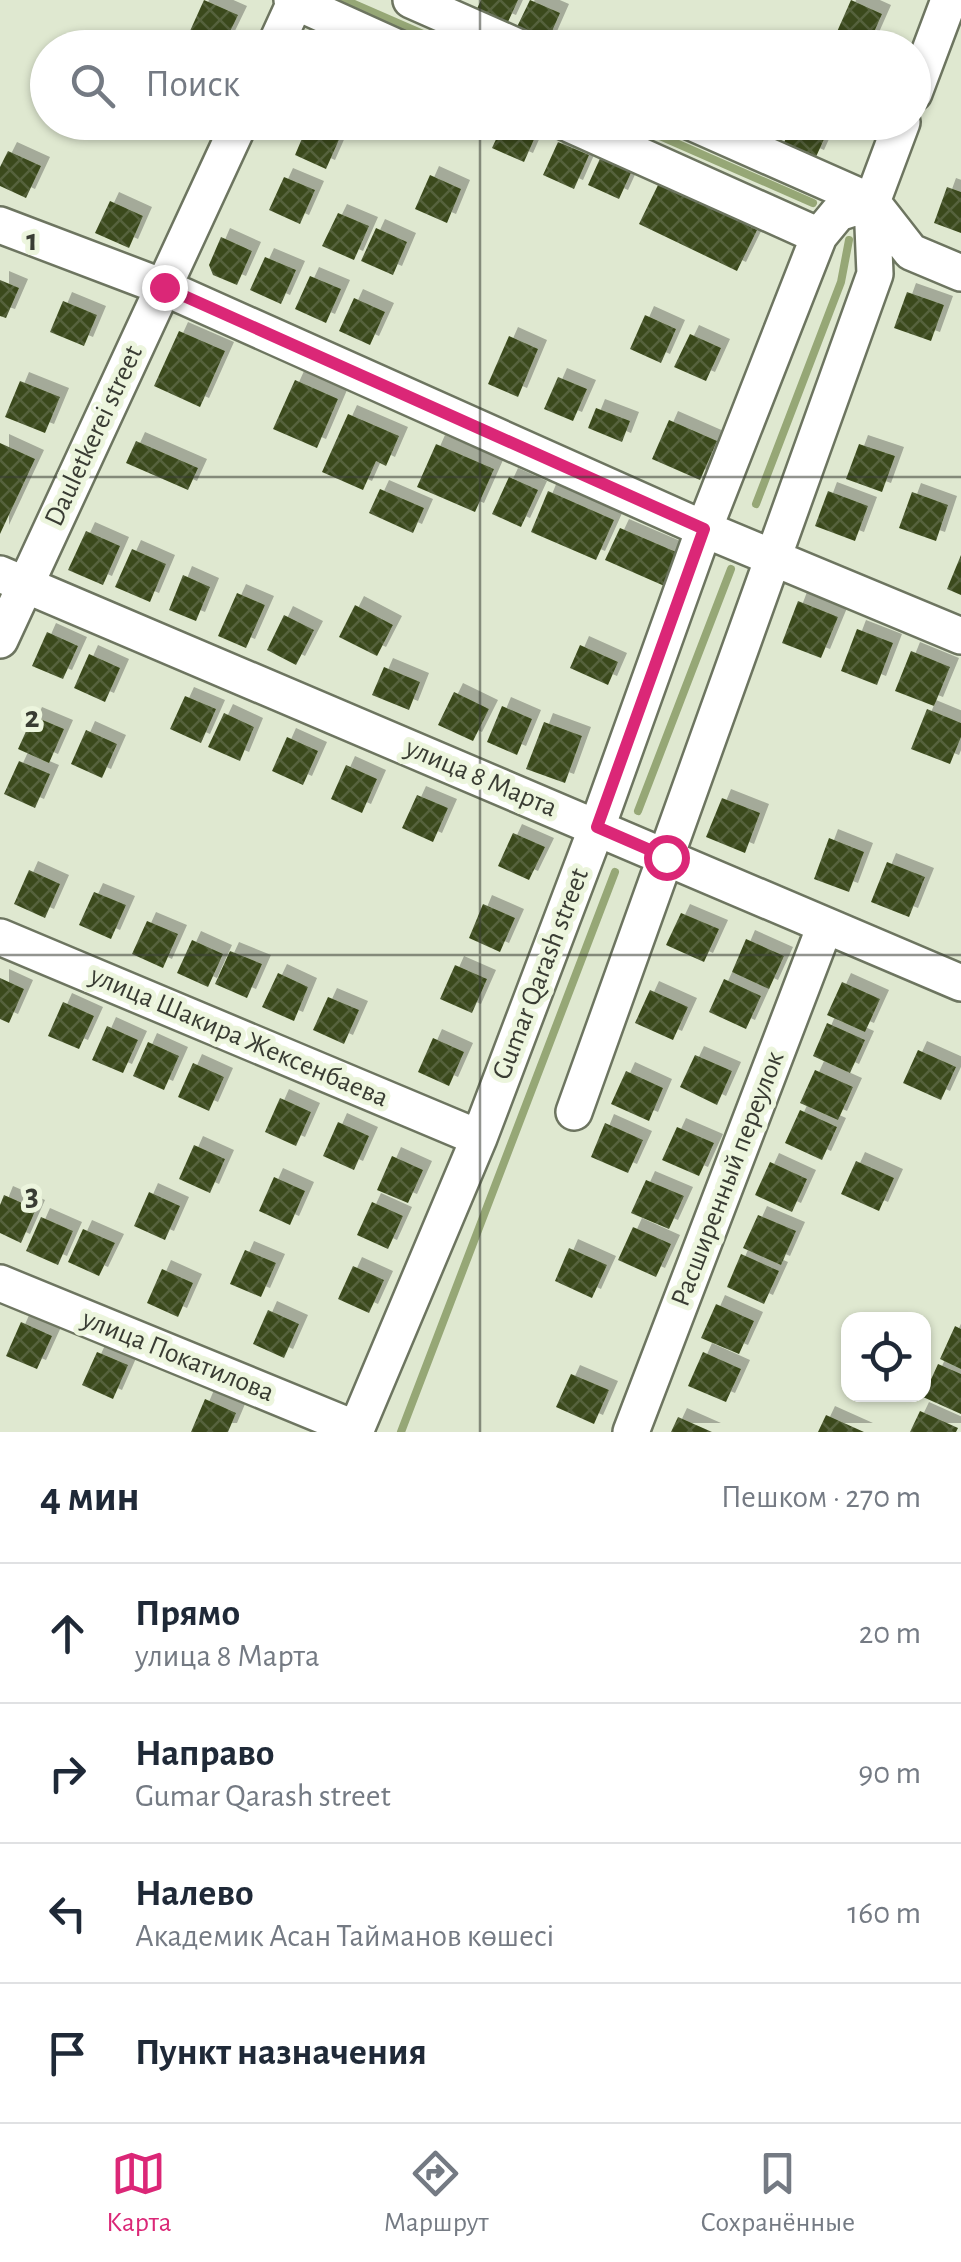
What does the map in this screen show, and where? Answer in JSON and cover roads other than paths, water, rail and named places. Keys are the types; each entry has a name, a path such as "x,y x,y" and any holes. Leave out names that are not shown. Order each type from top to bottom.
{"street":[{"path":"412,0 480,30"},
{"path":"931,48 949,0"},
{"path":"282,30 294,1 358,30"},
{"name":"Dauletkerei street","path":"0,640 13,580 164,287 232,140"},
{"path":"605,140 818,236 838,213 872,202"},
{"path":"731,140 872,202 911,252 961,274"},
{"path":"574,1112 875,274 872,202 895,140"},
{"path":"0,224 164,287 704,529 961,636"},
{"name":"Gumar Qarash street","path":"355,1430 479,1138 704,529 818,236"},
{"name":"улица 8 Марта","path":"13,580 961,983"},
{"name":"Расширенный переулок","path":"632,1432 825,926"},
{"name":"улица Шакира Жексенбаева","path":"0,937 479,1138"},
{"name":"улица Покатилова","path":"0,1284 355,1430"}],"waterway":[{"path":"345,0 414,30"},
{"path":"669,140 813,203"},
{"path":"756,504 841,282 849,240"},
{"path":"638,811 731,569"},
{"path":"401,1432 615,872"}]}
